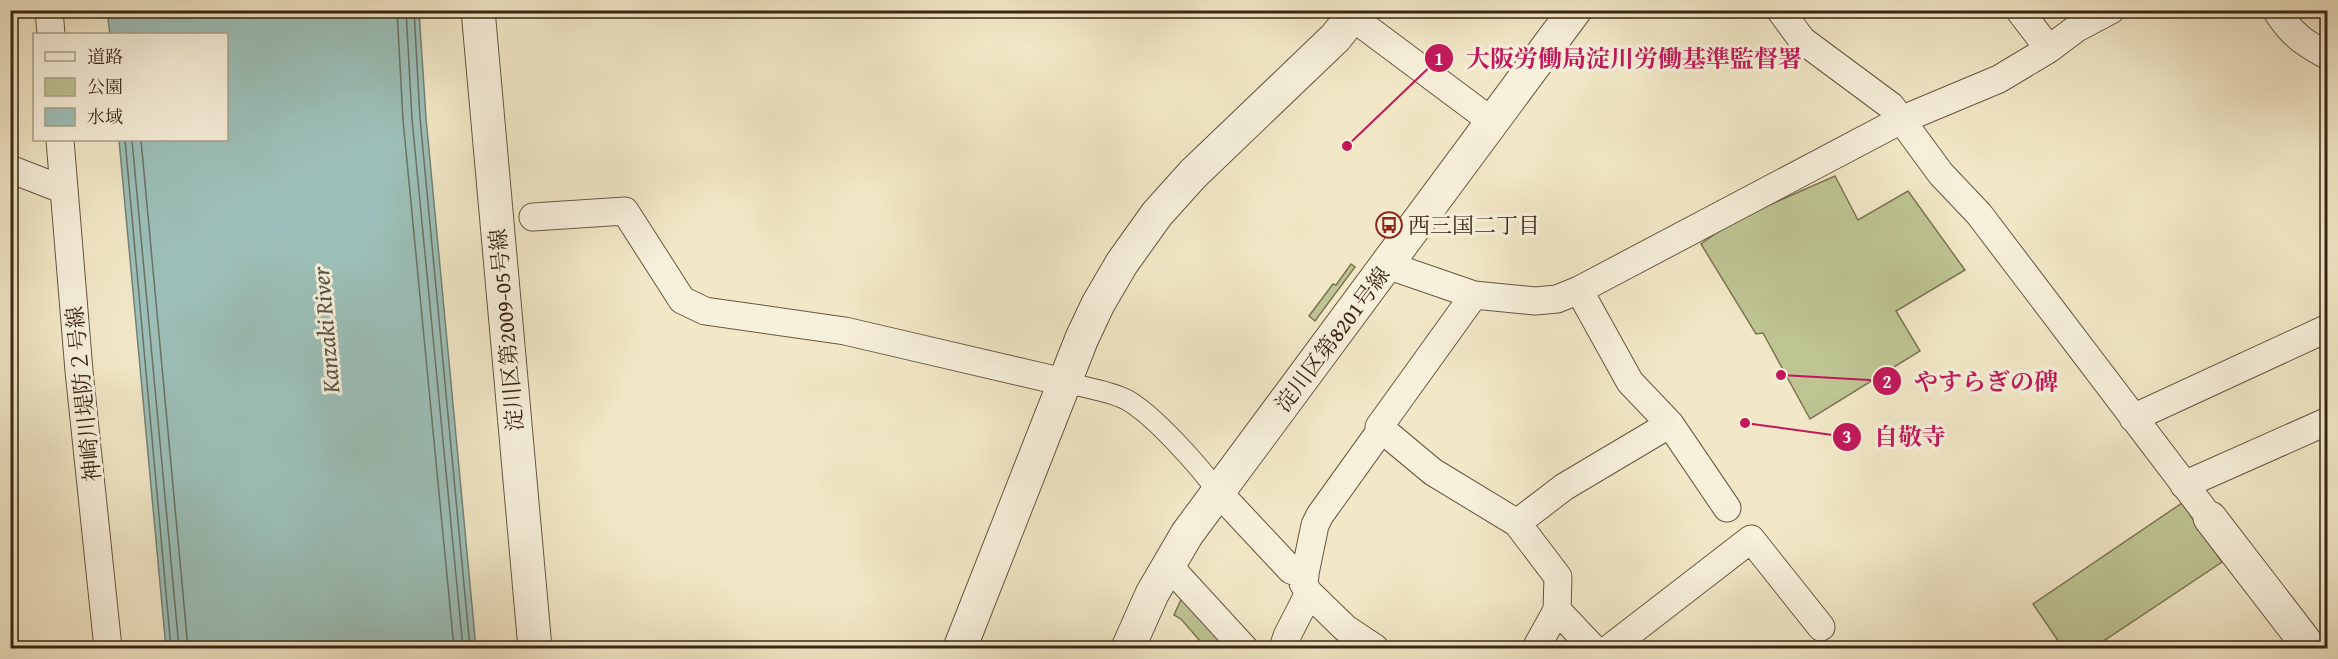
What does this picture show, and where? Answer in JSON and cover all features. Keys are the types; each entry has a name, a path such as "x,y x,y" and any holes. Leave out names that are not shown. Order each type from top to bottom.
{"street":[{"path":"49,10 51,33"},
{"name":"淀川区第2009-05号線","path":"478,10 535,648"},
{"name":"淀川区第8201号線","path":"1128,648 1138,623 1168,565 1187,534 1494,123 1575,10"},
{"path":"1780,10 1802,40 1891,106 1941,174 1978,213 2310,648"},
{"path":"2019,10 2049,49"},
{"path":"1387,265 1474,295 1535,301 1557,299 1579,290 1902,120 1999,79 2049,49 2077,28 2111,10"},
{"path":"2276,10 2285,25 2302,42 2328,56"},
{"path":"960,648 1064,382 1098,304 1122,263 1157,214 1193,174 1280,93 1355,14 1494,123"},
{"name":"神崎川堤防２号線","path":"60,141 79,371 108,648"},
{"path":"10,169 64,190"},
{"path":"533,217 625,212 682,300 705,311 845,331 1064,382 1126,399 1144,412 1197,465 1218,492 1345,628 1375,648"},
{"path":"1579,290 1630,382 1670,424 1727,508"},
{"path":"1283,648 1307,585 1316,525 1320,515 1381,430 1379,427 1474,295"},
{"path":"2133,418 2328,328"},
{"path":"2184,484 2328,421"},
{"path":"1517,523 1564,487 1670,424"},
{"path":"1381,430 1433,472 1517,523 1558,577 1557,610 1536,648"},
{"path":"1610,648 1751,539 1821,627"},
{"path":"1168,565 1244,648"},
{"path":"1557,610 1593,648"}],"green space":[{"path":"1835,176 1858,220 1908,191 1965,270 1896,311 1920,351 1810,419 1763,333 1756,334 1701,244 1733,221"},
{"path":"1351,264 1355,267 1315,321 1309,316"},
{"path":"2182,503 2222,562 2093,648 2063,648 2033,604"},
{"path":"1185,591 1235,648 1188,648 1200,641 1181,619 1174,615"}],"water":[{"name":"Kanzaki River","path":"107,11 419,11 426,118 476,648 166,648 119,141 228,141 228,33 110,33"}],"place":[{"name":"大阪労働局淀川労働基準監督署","path":"1347,146"},
{"name":"西三国二丁目","path":"1389,225"},
{"name":"やすらぎの碑","path":"1781,375"},
{"name":"自敬寺","path":"1745,423"}]}
